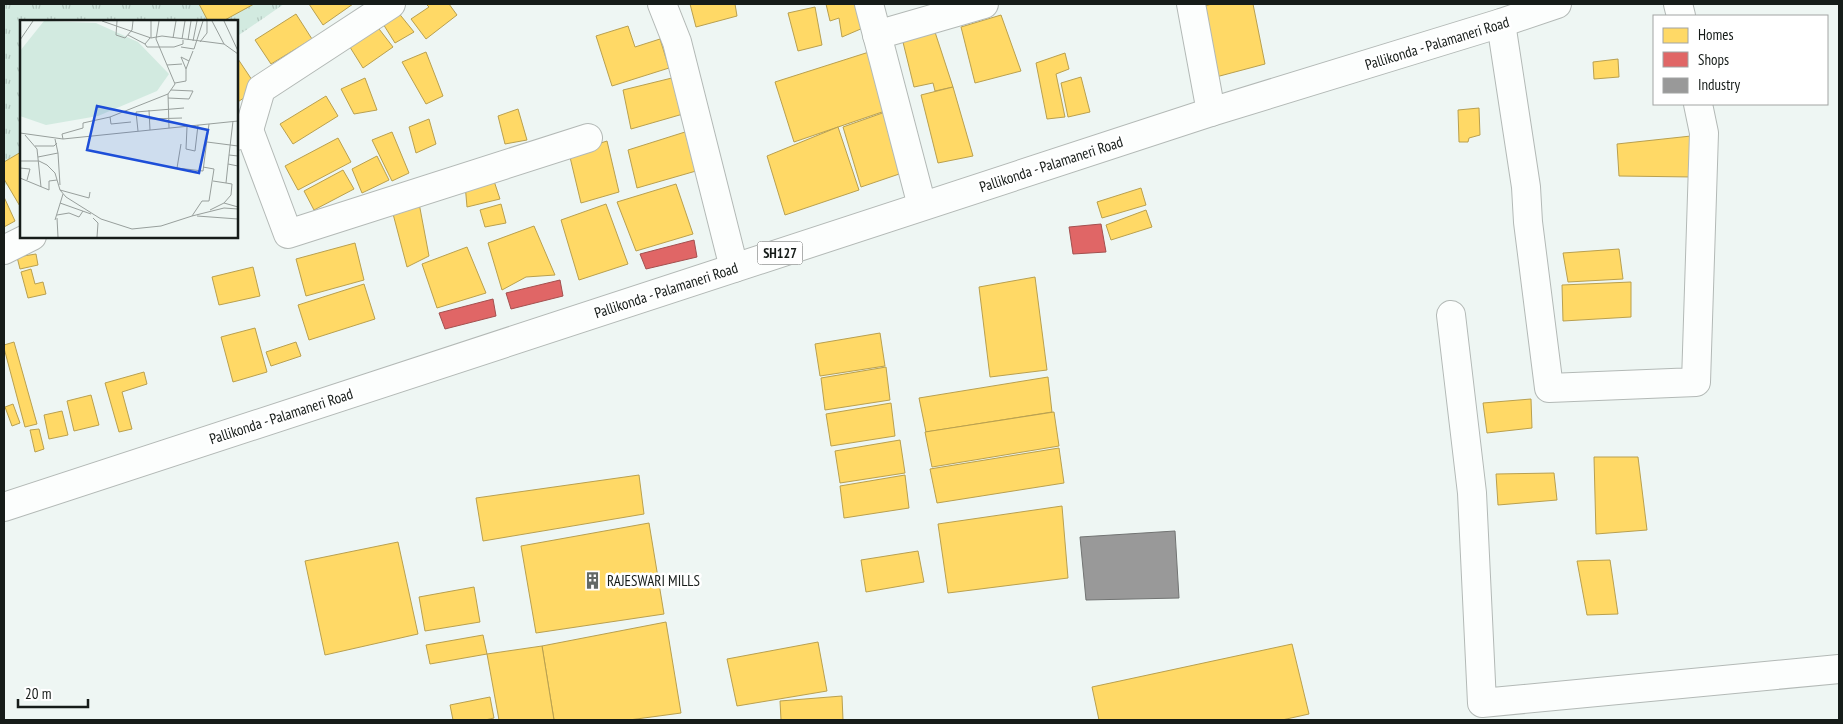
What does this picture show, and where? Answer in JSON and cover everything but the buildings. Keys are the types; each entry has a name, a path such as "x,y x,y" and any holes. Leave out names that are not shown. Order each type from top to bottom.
{"street":[{"path":"390,4 261,89 243,133 288,234 588,138"},
{"path":"662,4 677,42 734,268"},
{"path":"869,4 922,206"},
{"path":"877,36 984,4"},
{"path":"1191,4 1211,112"},
{"name":"Pallikonda - Palamaneri Road","path":"4,507 1211,112 1557,4"},
{"path":"1501,23 1526,187 1528,222 1548,388 1696,382 1704,133 1698,105"},
{"path":"4,250 28,238"},
{"path":"1451,315 1472,493 1482,703 1839,670"}],"green space":[{"path":"4,4 284,4 238,36 238,20 20,20 20,179 4,186"}],"place":[{"name":"RAJESWARI MILLS","path":"593,580"}]}
